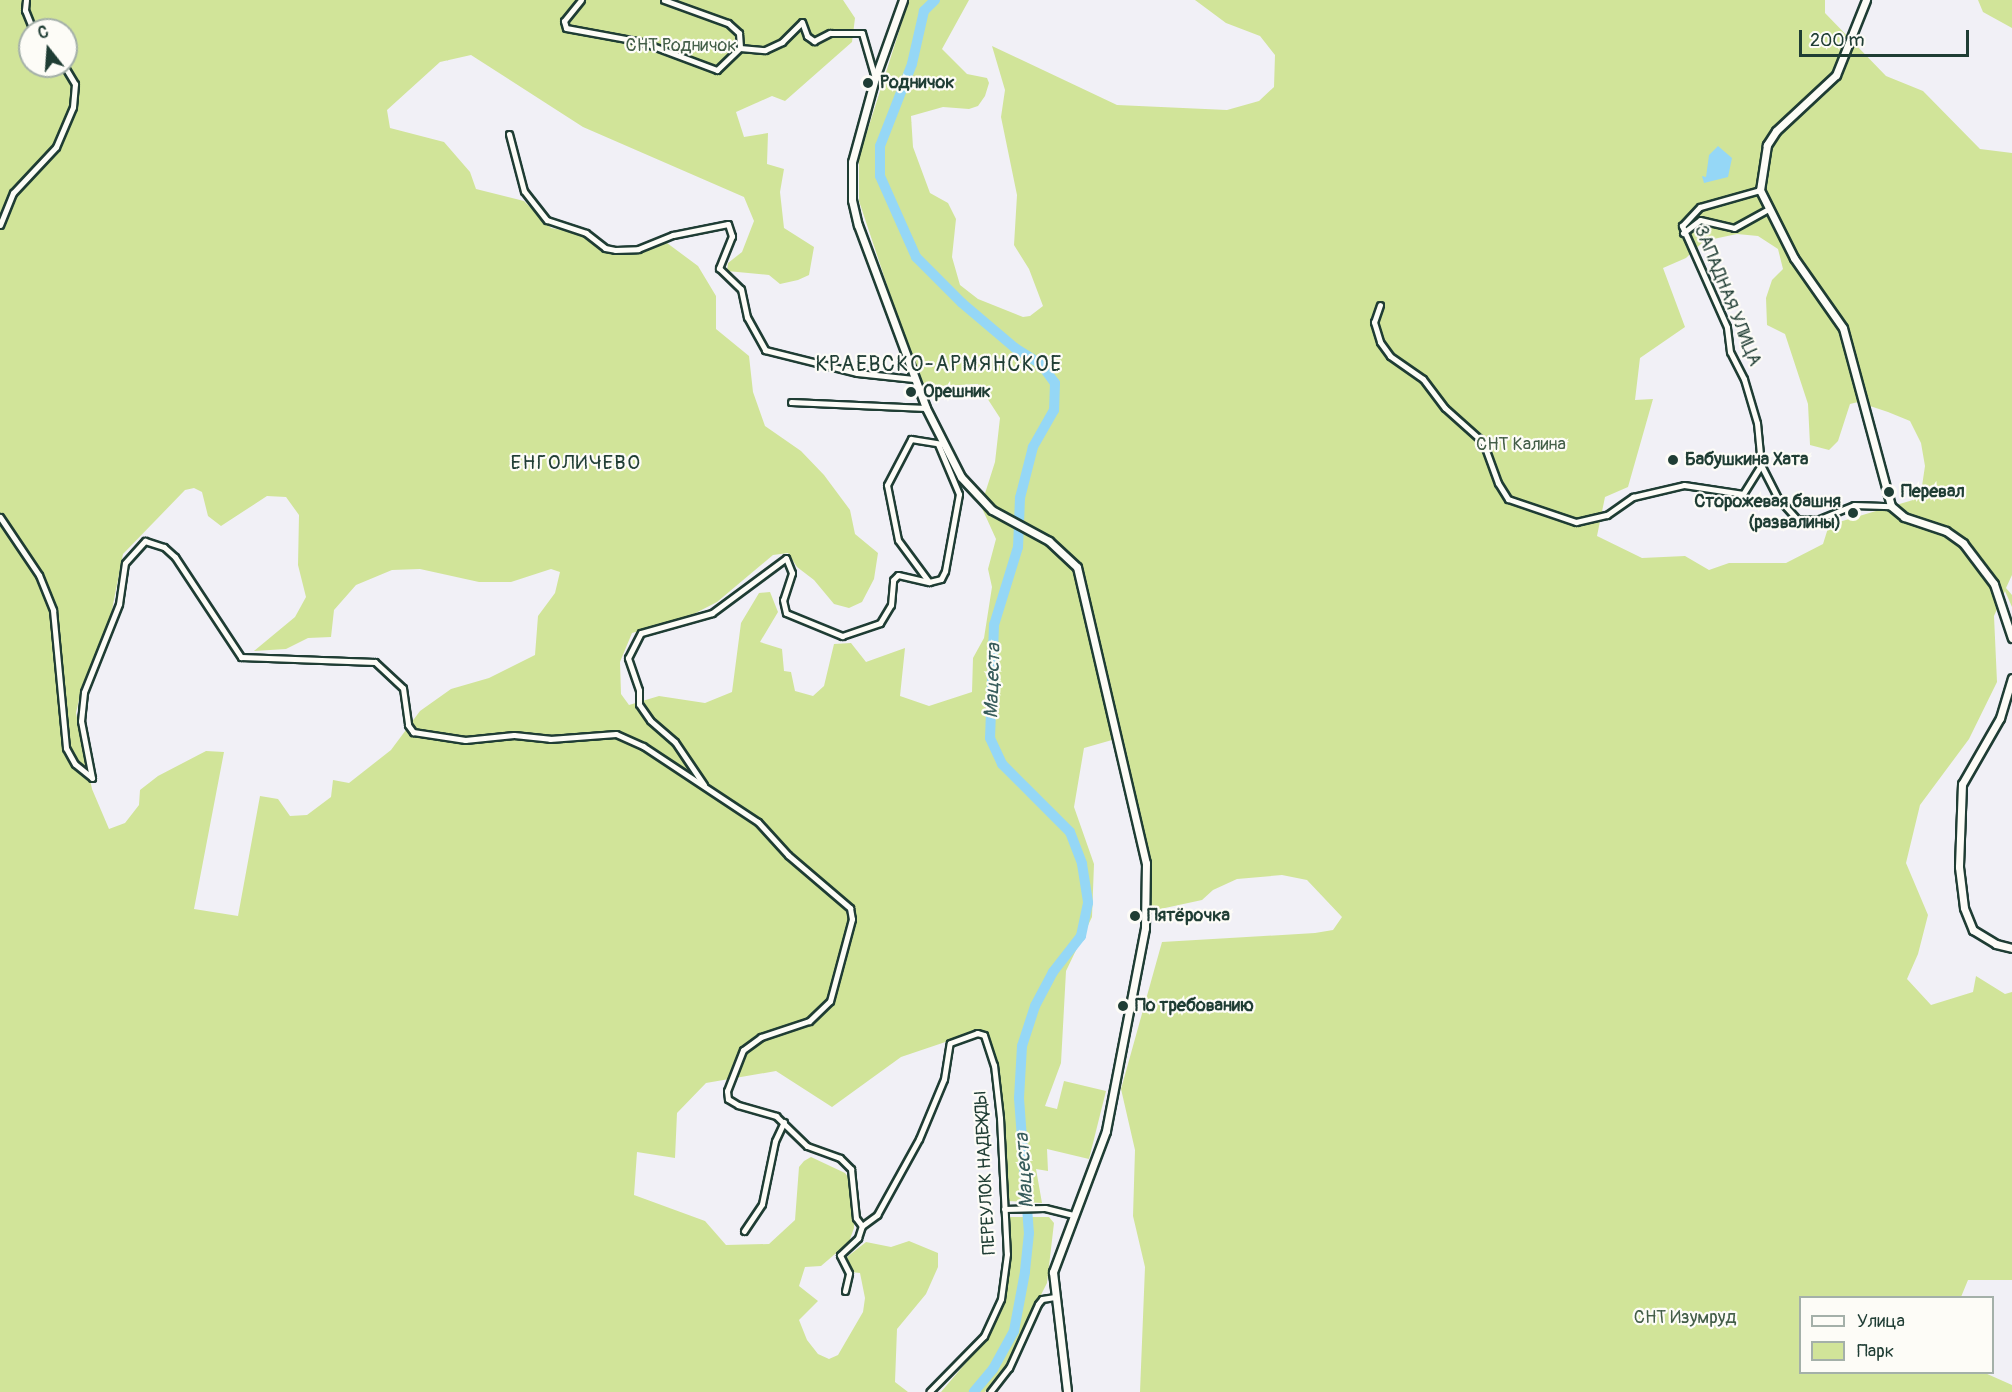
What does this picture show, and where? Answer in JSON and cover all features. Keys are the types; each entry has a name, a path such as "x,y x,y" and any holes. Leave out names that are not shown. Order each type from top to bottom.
{"street":[{"path":"26,0 25,10 28,18"},
{"path":"581,0 564,21 566,28 642,42 719,70 740,48 771,48 802,22 807,36 814,41 830,33 862,33 875,78"},
{"path":"664,0 728,23 739,33 740,48"},
{"path":"704,787 675,742 650,720 639,704 639,690 628,658 641,633 712,613 782,559 790,560 792,566 783,600 786,613 842,636 880,623 891,605 893,580 898,575 929,582 940,579 945,571 958,509 958,492 915,379 852,200 852,162 875,78 903,0"},
{"path":"1866,0 1836,75 1776,131 1767,146 1760,190 1767,210 1794,258 1843,328 1891,506 1904,517 1946,531 1963,543 1994,584 2012,638"},
{"path":"0,225 13,193 56,147 73,107 75,84 71,78"},
{"path":"509,134 524,191 547,220 586,233 605,248 615,250 638,249 673,235 728,224 732,236 719,268 741,289 747,317 765,350 790,359 857,373 915,379"},
{"name":"ЗАПАДНАЯ УЛИЦА","path":"1760,190 1700,207 1684,222 1683,233 1727,327 1730,352 1744,379 1757,423 1761,465"},
{"path":"1683,233 1700,220 1734,228 1767,210"},
{"path":"1380,304 1374,322 1385,349 1424,379 1445,408 1484,442 1498,483 1508,499 1576,522 1607,515 1634,497 1683,485 1743,494 1761,465"},
{"path":"791,402 926,408"},
{"path":"929,582 898,540 887,485 910,439 940,444 961,477 992,510 1049,542 1068,556 1080,575 1143,837 1149,888 1145,927 1106,1131 1072,1215 1053,1272 1067,1392"},
{"path":"1761,465 1789,513 1797,519 1817,520 1854,505 1891,506"},
{"path":"1755,478 1766,476"},
{"path":"0,517 39,574 53,609 66,748 75,764 92,778 81,721 84,692 119,603 124,563 145,541 154,542 176,557 241,657 375,662 402,688 408,725 413,732 465,740 514,735 550,739 616,734 643,746 758,822 788,855 850,908 852,919 830,1002 809,1021 761,1037 743,1050 727,1087 728,1099 763,1110 784,1122 807,1146 840,1158 851,1169 856,1218 862,1226 858,1238 840,1255 849,1273 845,1291"},
{"path":"2012,678 2000,718 1962,784 1959,844 1968,921 1977,934 2012,948"},
{"name":"ПЕРЕУЛОК НАДЕЖДЫ","path":"862,1226 877,1215 919,1139 944,1079 950,1042 976,1033 984,1035 994,1065 997,1096 1007,1254 1001,1299 984,1336 929,1392"},
{"path":"744,1231 762,1204 775,1141 784,1122"},
{"path":"1004,1209 1045,1208 1072,1215"},
{"path":"990,1392 1009,1368 1038,1304 1042,1299 1055,1297"}],"green space":[{"path":"0,0 843,0 855,18 852,42 785,101 772,96 736,112 744,137 768,133 767,164 784,169 780,192 784,228 814,247 809,275 798,280 780,284 769,275 727,271 728,263 742,252 754,221 744,197 583,127 471,55 440,62 387,110 390,128 444,142 470,172 476,189 524,201 551,228 578,233 605,252 635,252 667,243 698,266 716,296 716,329 749,356 753,392 765,426 801,451 824,475 850,510 855,534 878,553 874,579 862,602 849,608 834,604 814,580 797,567 788,553 773,555 717,602 686,618 632,633 620,662 621,694 629,705 659,696 705,703 732,692 741,623 759,593 770,592 778,612 760,642 782,649 784,671 791,672 795,691 813,696 824,686 834,644 851,643 866,662 905,648 900,696 929,706 972,692 973,658 984,638 992,587 988,569 996,539 981,506 995,462 1000,418 978,384 921,387 859,201 859,157 909,0 969,0 942,49 967,74 987,78 989,83 985,96 978,106 969,109 943,107 911,116 913,147 930,193 948,203 956,219 952,257 960,285 978,299 1023,317 1030,316 1043,306 1029,269 1014,245 1017,195 1001,117 1005,90 992,46 1117,105 1227,110 1259,101 1274,87 1275,55 1260,36 1226,23 1195,0 1825,0 1825,13 1886,76 1923,91 1980,149 2012,153 2012,575 2006,588 2012,595 2012,607 2005,591 1994,616 1997,682 1969,739 1920,805 1906,863 1928,915 1918,954 1907,979 1931,1005 1973,992 1976,976 2005,994 2012,992 2012,1280 1968,1280 1961,1296 1799,1296 1799,1374 1987,1374 2012,1385 2012,1392 1140,1392 1145,1267 1133,1216 1135,1150 1121,1089 1162,942 1315,933 1333,930 1342,917 1307,880 1282,875 1237,879 1213,890 1202,900 1151,911 1144,837 1119,738 1084,748 1074,807 1094,864 1092,917 1066,971 1061,1063 1045,1106 1057,1109 1064,1081 1106,1091 1089,1159 1047,1149 1048,1171 1036,1169 1042,1203 1008,1201 998,1077 986,1036 975,1032 901,1057 832,1107 776,1071 706,1083 677,1113 675,1158 637,1152 634,1195 705,1221 726,1245 769,1244 795,1220 799,1167 804,1161 811,1157 845,1173 852,1182 854,1198 854,1228 849,1242 821,1266 805,1267 799,1286 818,1301 799,1320 807,1340 818,1354 829,1359 838,1355 863,1312 865,1298 860,1273 851,1272 847,1257 866,1242 891,1247 909,1241 938,1253 938,1267 926,1294 897,1329 895,1382 908,1392 0,1392","holes":["1737,234 1758,236 1778,249 1783,269 1772,280 1766,298 1767,325 1785,334 1808,404 1810,445 1829,450 1838,441 1850,404 1858,402 1888,412 1910,421 1921,443 1925,466 1922,486 1913,500 1829,525 1823,544 1786,563 1729,563 1709,570 1685,556 1642,558 1597,536 1605,497 1628,487 1653,399 1635,400 1640,358 1685,327 1663,268 1686,258 1704,241","194,488 202,492 208,516 221,526 267,496 286,497 299,515 298,565 306,597 295,617 254,651 286,649 308,638 331,637 334,610 356,585 392,570 420,569 479,582 511,582 551,569 560,572 555,593 538,616 535,655 489,678 451,689 420,711 391,750 349,783 333,780 331,797 307,815 290,816 278,799 260,796 238,916 194,909 224,752 206,751 158,776 140,790 139,805 125,823 109,829 92,789 76,713 82,686 110,620 123,554 185,490"]},
{"path":"1978,0 2012,0 2012,28 1983,12"},
{"path":"1008,1217 1049,1217 1054,1223 1047,1283 1002,1372 985,1392 941,1392 992,1332 1005,1296 1010,1253"}],"water":[{"path":"1718,146 1732,158 1728,177 1704,183 1702,176 1706,177 1709,155"}],"waterway":[{"name":"Мацеста","path":"935,0 924,11 912,64 880,146 880,176 916,257 962,303 1015,348 1041,364 1055,383 1054,410 1033,447 1020,498 1018,547 994,625 990,738 1002,764 1070,832 1082,864 1088,903 1081,936 1053,972 1035,1006 1022,1046 1019,1098 1029,1233 1025,1272 1014,1331 993,1369 974,1392"}],"place":[{"name":"Родничок","path":"868,83"},
{"name":"Орешник","path":"911,392"},
{"name":"Бабушкина Хата","path":"1673,460"},
{"name":"Перевал","path":"1889,492"},
{"name":"Сторожевая башня (развалины)","path":"1853,513"},
{"name":"Пятёрочка","path":"1135,916"},
{"name":"По требованию","path":"1123,1006"}],"district":[{"name":"КРАЕВСКО-АРМЯНСКОЕ","path":"939,365"},
{"name":"ЕНГОЛИЧЕВО","path":"576,462"}],"park label":[{"name":"СНТ Родничок","path":"681,46"},
{"name":"СНТ Калина","path":"1521,445"},
{"name":"СНТ Изумруд","path":"1685,1318"}]}
